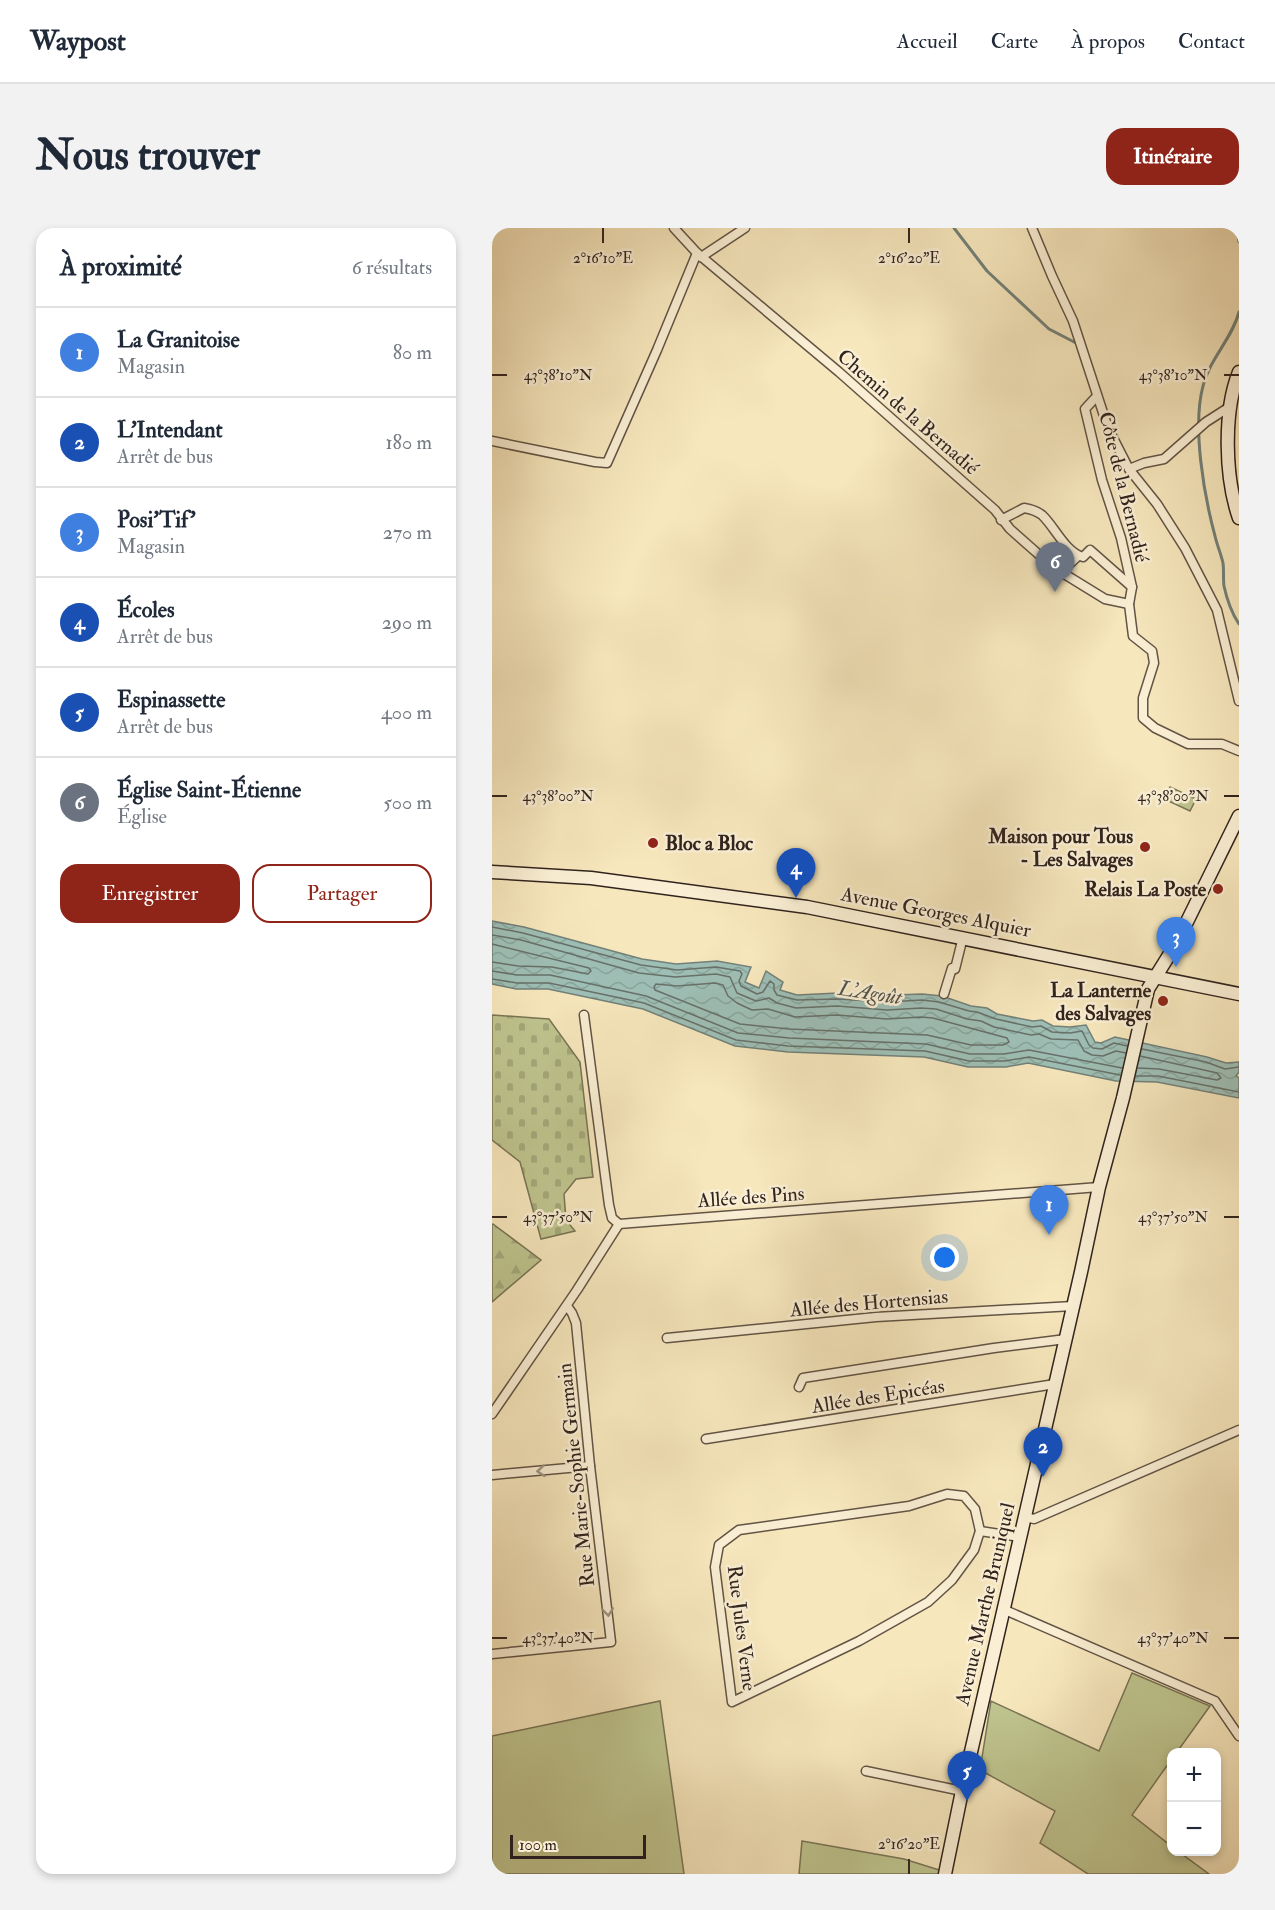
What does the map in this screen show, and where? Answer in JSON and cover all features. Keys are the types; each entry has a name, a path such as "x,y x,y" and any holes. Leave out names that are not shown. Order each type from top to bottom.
{"street":[{"name":"Chemin de la Bernadié","path":"674,228 699,255 839,372 995,510 1001,520 1053,567 1105,599 1129,604"},
{"path":"492,441 607,463 699,255 745,228"},
{"path":"1032,228 1073,321 1097,396"},
{"path":"1239,372 1234,384 1231,406 1228,460 1232,499 1239,518"},
{"name":"Côte de la Bernadié","path":"1239,700 1217,610 1185,548 1157,504 1129,469 1108,428 1097,396 1085,409 1102,480 1121,538 1132,587 1129,604 1133,636 1152,651 1154,663 1143,698 1143,718 1155,728 1188,744 1222,744 1239,751"},
{"path":"1129,469 1164,459 1206,422 1231,406"},
{"path":"1001,520 1024,508 1040,513 1078,555 1083,557 1090,550 1132,587"},
{"path":"1061,572 1078,555"},
{"name":"Avenue Marthe Bruniquel","path":"945,1874 1099,1187 1123,1098 1148,989 1176,944 1239,816"},
{"name":"Avenue Georges Alquier","path":"492,872 591,878 807,907 1239,994"},
{"path":"944,994 951,968 955,969 963,937"},
{"path":"492,1413 567,1306 619,1224 612,1218 609,1205 584,1015"},
{"name":"Allée des Pins","path":"619,1224 1099,1187"},
{"name":"Rue Marie-Sophie Germain","path":"492,1654 611,1642 576,1323 567,1306"},
{"name":"Allée des Hortensias","path":"667,1338 876,1317 1073,1306"},
{"path":"799,1387 803,1378 1066,1339"},
{"name":"Allée des Epicéas","path":"706,1439 1055,1384"},
{"path":"1026,1516 1034,1519 1239,1430"},
{"path":"492,1475 590,1466"},
{"name":"Rue Jules Verne","path":"947,1494 964,1496 975,1509 980,1531 974,1550 952,1580 928,1602 859,1641 732,1702 715,1568 719,1545 739,1530 909,1506 947,1494"},
{"path":"980,1531 1020,1538"},
{"path":"1005,1610 1215,1701 1239,1736"},
{"path":"866,1771 962,1791"}],"green space":[{"path":"1170,787 1196,799 1190,811 1164,799"},
{"path":"492,1015 549,1019 580,1062 593,1177 576,1179 564,1194 566,1220 575,1231 541,1239 520,1162 492,1140"},
{"path":"492,1225 541,1260 492,1302"},
{"path":"1132,1673 1210,1706 1180,1748 1167,1748 1167,1766 1132,1815 1167,1843 1167,1856 1184,1856 1209,1874 1088,1874 1040,1843 1055,1811 980,1770 991,1701 1099,1751"},
{"path":"660,1701 684,1874 492,1874 492,1736"},
{"path":"802,1841 904,1859 952,1874 799,1874"}],"water":[{"path":"492,921 524,927 642,959 676,964 717,961 751,967 745,982 759,988 766,971 783,982 780,990 797,995 838,993 868,996 922,994 942,996 971,1006 987,1008 997,1014 1033,1021 1042,1020 1053,1026 1086,1025 1095,1042 1101,1043 1115,1037 1226,1063 1239,1062 1239,1072 1236,1076 1239,1078 1239,1098 1157,1082 1116,1081 1028,1063 1006,1067 968,1067 924,1057 788,1052 735,1046 643,1009 548,989 516,989 492,984"}],"waterway":[{"path":"954,228 987,271 1049,329 1078,344"},
{"path":"1237,228 1239,242"},
{"path":"1239,312 1236,322 1206,376 1199,421 1199,441 1207,501 1223,563 1225,591 1239,624"}],"place":[{"name":"Église Saint-Étienne","path":"1055,592"},
{"name":"Bloc a Bloc","path":"653,843"},
{"name":"Maison pour Tous - Les Salvages","path":"1145,847"},
{"name":"Relais La Poste","path":"1218,889"},
{"name":"Écoles","path":"796,898"},
{"name":"Posi'Tif'","path":"1176,967"},
{"name":"La Lanterne des Salvages","path":"1163,1001"},
{"name":"La Granitoise","path":"1049,1235"},
{"name":"L'Intendant","path":"1043,1477"},
{"name":"Espinassette","path":"967,1801"}],"water label":[{"name":"L'Agoût","path":"870,993"}]}
